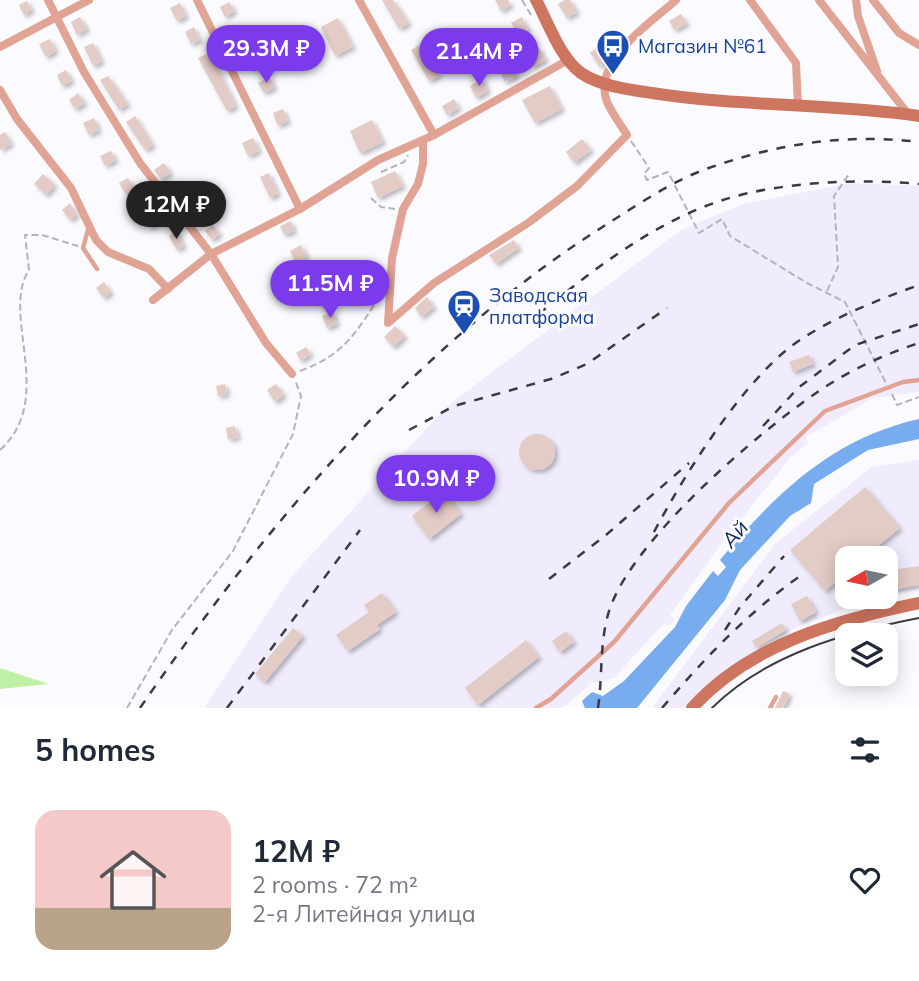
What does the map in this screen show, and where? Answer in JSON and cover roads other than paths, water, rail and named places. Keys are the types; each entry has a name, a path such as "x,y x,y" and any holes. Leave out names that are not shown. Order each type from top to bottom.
{"street":[{"path":"48,0 84,72 140,163 211,254 266,343 292,374"},
{"path":"0,47 56,15 89,0"},
{"path":"197,0 300,209"},
{"path":"359,0 434,135"},
{"path":"536,0 568,60 580,72 605,83 712,103 798,106 913,115"},
{"path":"420,141 423,164 418,184 403,209 390,281 388,323 433,283 528,223 577,186 626,135 606,100 605,83 629,38 676,0"},
{"path":"750,0 796,63 798,106"},
{"path":"819,0 881,80 913,115"},
{"path":"856,0 858,16 881,80"},
{"path":"873,0 899,33 919,45"},
{"path":"153,300 211,254 300,209 377,160 434,135 568,60"},
{"path":"0,90 17,119 71,188 96,240 108,252 149,269 168,289"},
{"path":"692,708 748,659 839,621 919,603"}],"lane":[{"path":"89,225 83,248 97,269"},
{"path":"536,708 551,699 614,642 729,503 825,411 903,382 919,380"},
{"path":"771,708 776,697"}],"water":[{"path":"919,419 919,439 868,450 814,484 811,503 790,516 740,570 725,600 637,708 585,708 582,701 592,692 603,696 624,681 675,627 686,606 713,571 718,576 726,567 720,560 784,491 833,455 859,440"}],"tram line":[{"path":"712,708 733,689 782,659 836,638 919,618"}],"railway":[{"path":"140,708 239,572 348,443 407,383 469,326 535,274 604,226 679,181 732,160 785,147 838,140 919,142"},
{"path":"525,325 594,270 644,237 670,222 723,200 794,185 872,181 919,184"},
{"path":"654,532 682,482 719,426 782,354 831,322 919,285"},
{"path":"409,430 454,406 551,379 587,364 667,308"},
{"path":"763,426 798,388 855,345 919,324"},
{"path":"598,708 603,645 610,608 624,580 644,551 671,520 732,460 819,391 867,364 919,343"},
{"path":"549,579 606,535 689,463"},
{"path":"227,708 360,530"},
{"path":"725,630 740,607 784,556"},
{"path":"662,708 728,636 803,574"}],"place":[{"name":"Магазин №61","path":"613,76"},
{"name":"Заводская платформа","path":"464,336"}],"water label":[{"name":"Ай","path":"735,534"}]}
